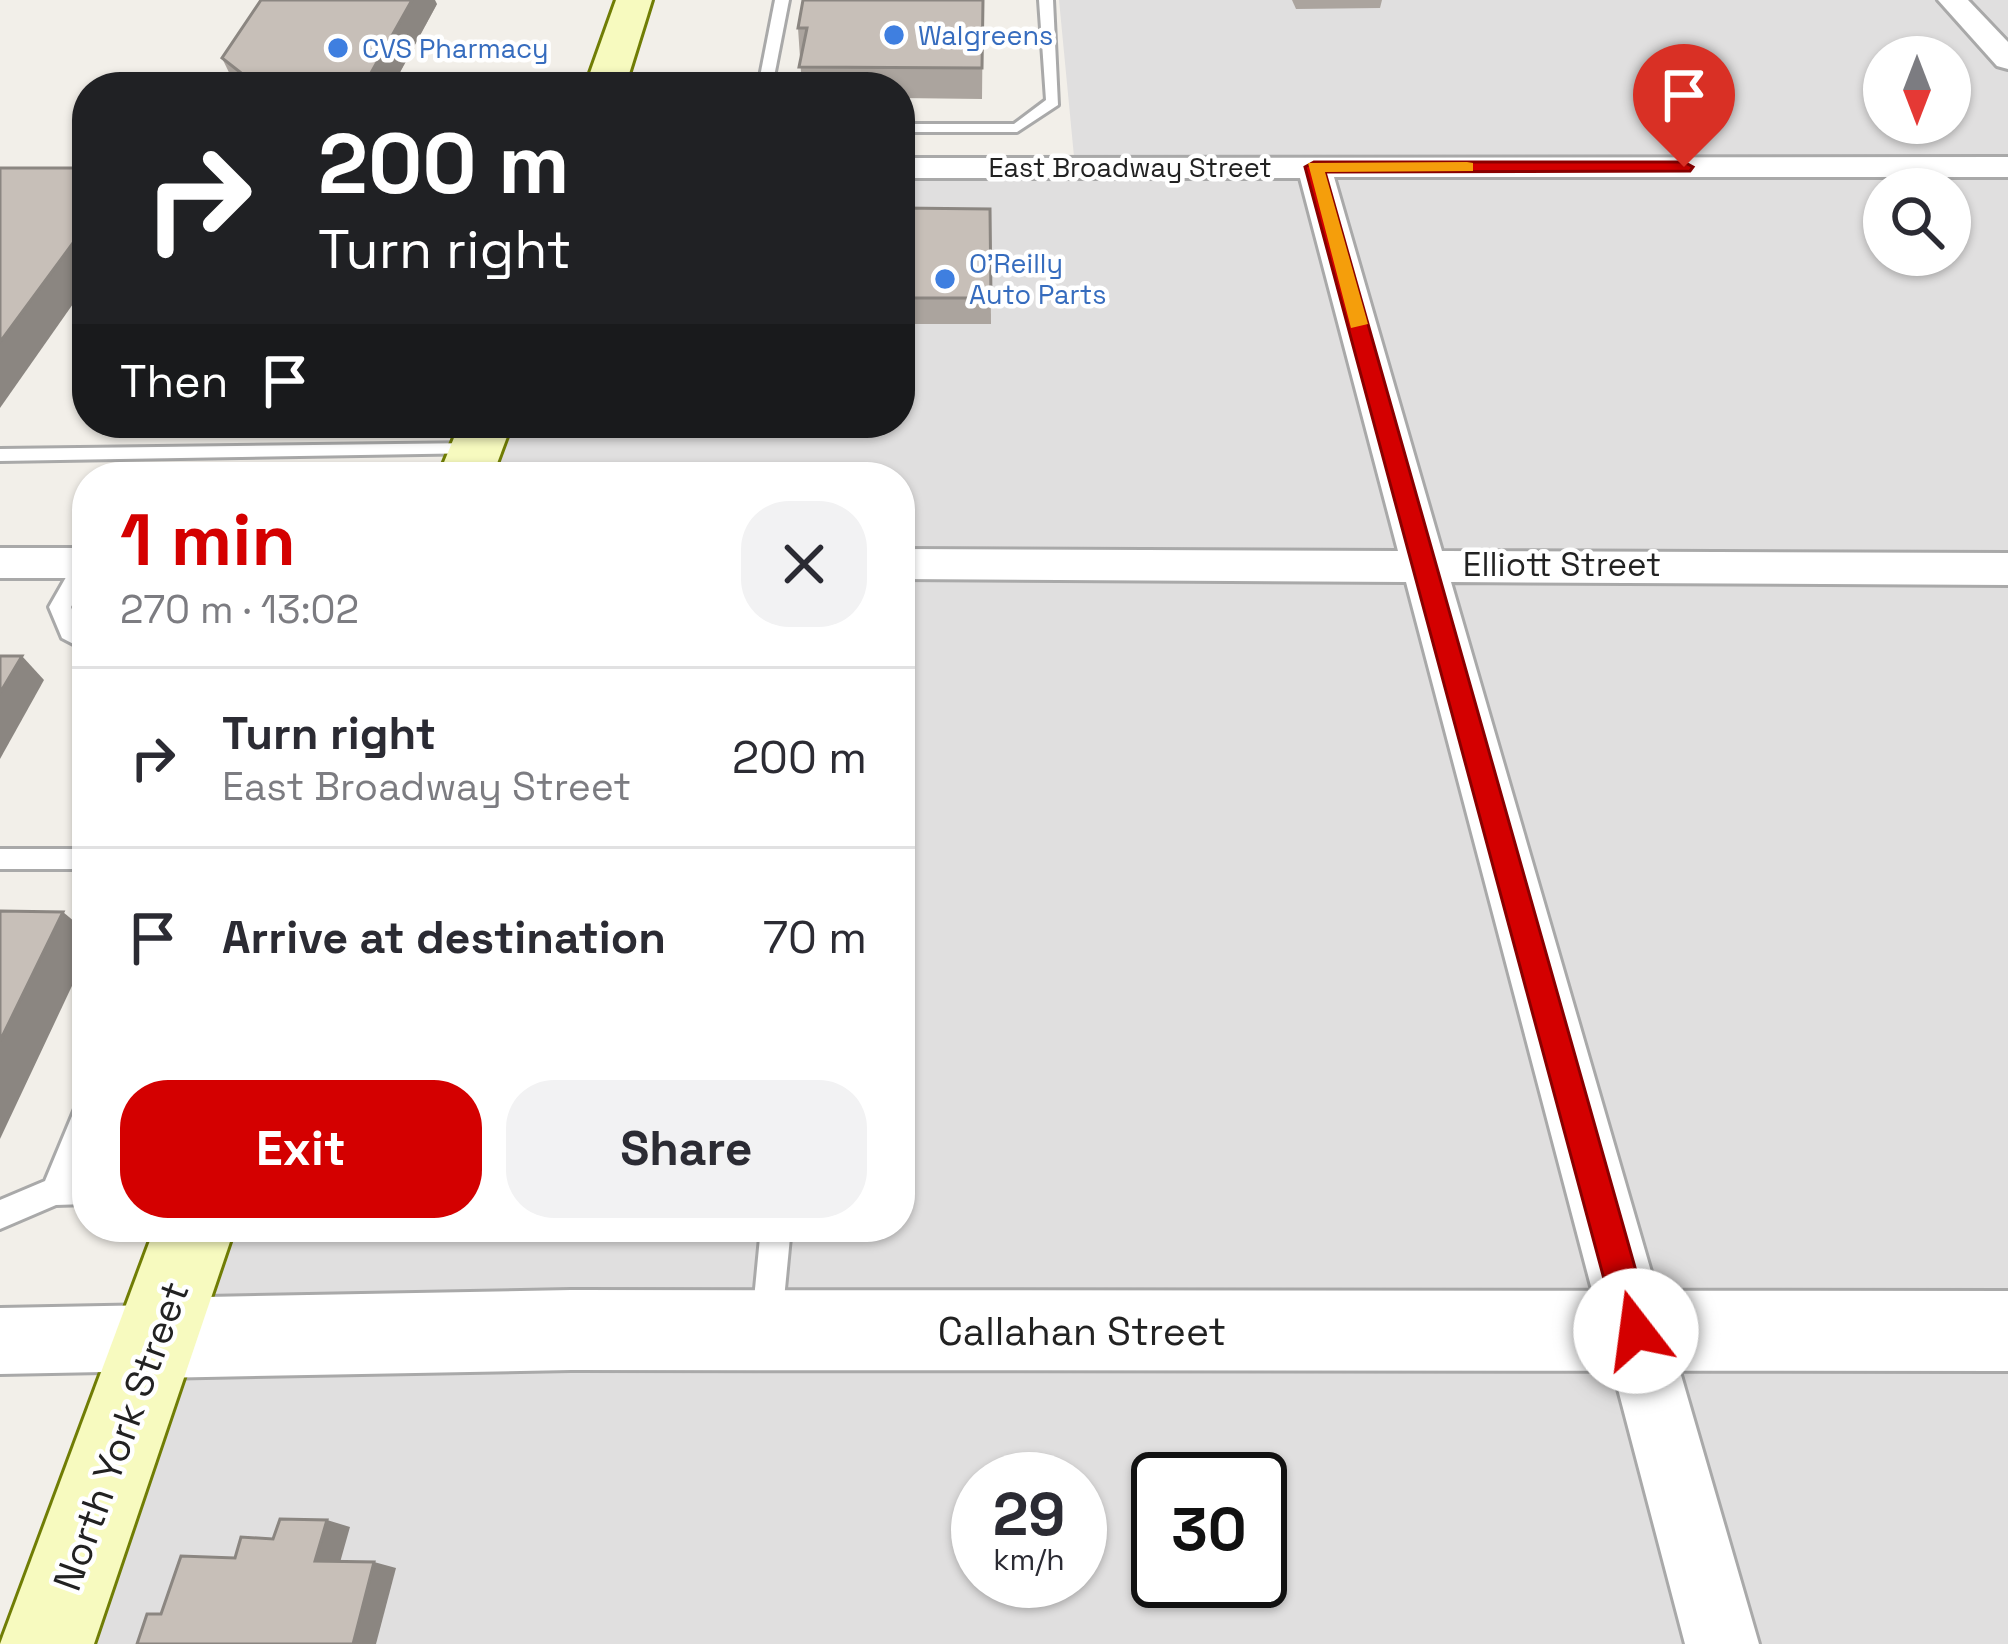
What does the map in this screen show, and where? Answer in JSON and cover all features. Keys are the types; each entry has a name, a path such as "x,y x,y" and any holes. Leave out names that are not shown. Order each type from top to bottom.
{"main road":[{"path":"610,72 634,0"},
{"name":"North York Street","path":"46,1644 190,1242"}],"street":[{"path":"1952,0 2008,60"},
{"path":"1314,167 1722,1644"},
{"name":"East Broadway Street","path":"915,169 2008,167"},
{"path":"0,563 72,563"},
{"name":"Elliott Street","path":"915,564 2008,569"},
{"name":"Callahan Street","path":"156,1338 766,1330 2008,1331"},
{"path":"0,1341 156,1338"}],"lane":[{"path":"768,72 782,0"},
{"path":"915,128 1017,128 1053,102 1046,0"},
{"path":"1017,128 1019,168"},
{"path":"345,450 350,438"},
{"path":"0,455 476,450"},
{"path":"72,587 60,607 72,633"},
{"path":"0,859 72,859"},
{"path":"55,1191 72,1150"},
{"path":"0,1215 55,1191 72,1190"},
{"path":"766,1330 775,1242"}],"shaded area":[{"path":"1059,0 2008,0 2008,1644 46,1644 190,1242 915,1242 915,462 471,462 480,438 915,438 915,168 1075,167"}],"building":[{"name":"CVS Pharmacy","path":"261,0 412,0 372,72 240,72 222,58"},
{"name":"Walgreens","path":"803,0 983,0 982,68 799,67 807,28 798,28"},
{"path":"0,168 72,168 72,244 0,342"},
{"path":"915,208 990,209 991,298 915,298"},
{"path":"0,656 22,656 0,693"},
{"path":"0,911 63,912 0,1041"},
{"path":"280,1519 327,1520 315,1561 374,1562 353,1644 137,1644 147,1614 161,1614 181,1556 235,1558 241,1537 273,1539"}],"slow traffic":[{"path":"1358,324 1314,167 1467,167"}],"place":[{"name":"Walgreens","path":"894,35"},
{"name":"CVS Pharmacy","path":"338,48"},
{"name":"O'Reilly Auto Parts","path":"945,279"}],"route":[{"path":"1636,1331 1314,167 1684,167"}]}
